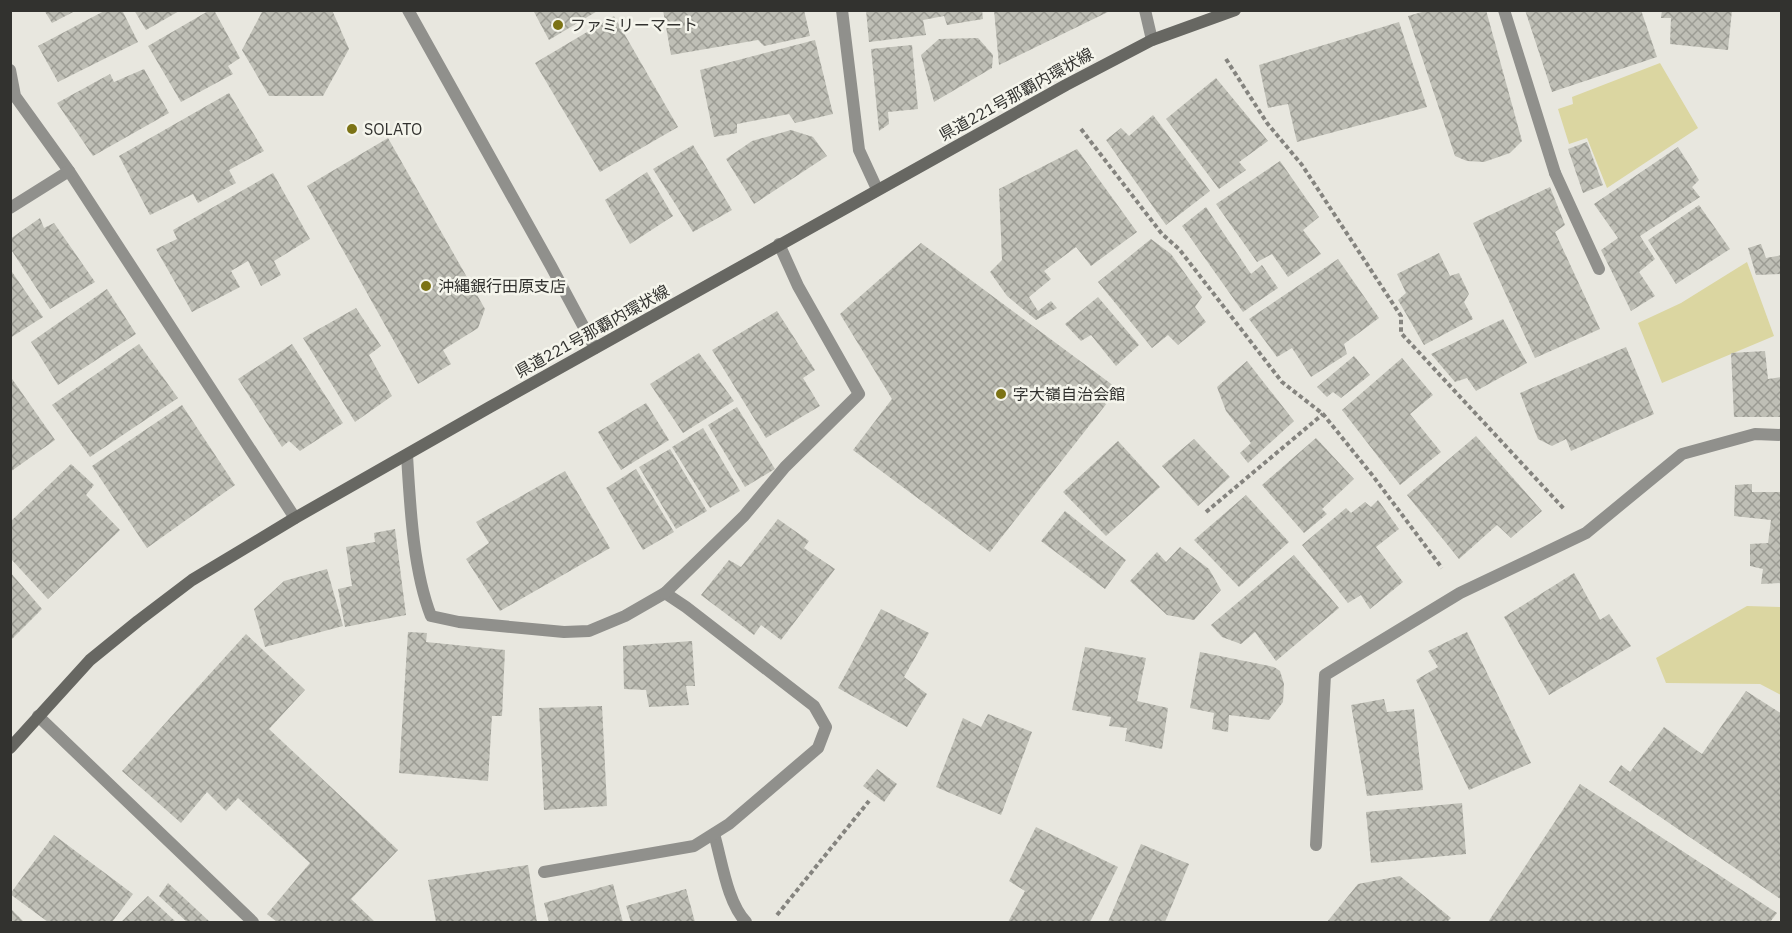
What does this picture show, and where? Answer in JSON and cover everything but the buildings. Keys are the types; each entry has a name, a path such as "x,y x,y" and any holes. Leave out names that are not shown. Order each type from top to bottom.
{"main road":[{"name":"県道221号那覇内環状線","path":"10,748 90,660 192,580 295,518 778,244 1066,85 1152,40 1235,10"}],"street":[{"path":"408,10 595,348"},
{"path":"842,10 859,150 877,189"},
{"path":"1145,10 1152,40"},
{"path":"1504,10 1555,173 1599,269"},
{"path":"10,70 15,96 69,171 295,518"},
{"path":"10,208 69,171"},
{"path":"407,455 411,507 423,596 431,616 459,622 564,632 589,632 625,616 665,593 744,516 785,467 859,394 798,286 778,244"},
{"path":"1316,845 1325,675 1460,593 1586,532 1682,454 1755,434 1782,435"},
{"path":"544,872 694,846 729,824 818,748 826,726 814,706 665,593"},
{"path":"38,716 252,922"},
{"path":"714,834 731,896 738,914 746,922"}],"path":[{"path":"1226,59 1267,123 1302,165 1401,316 1401,333 1586,532"},
{"path":"1081,129 1162,234 1179,249 1282,382 1323,414 1373,476 1460,593"},
{"path":"1206,512 1323,414"},
{"path":"771,922 869,801"}],"shaded area":[{"path":"1660,63 1698,128 1607,188 1587,138 1569,144 1558,109 1573,104 1572,97"},
{"path":"1747,262 1774,336 1662,383 1638,323 1681,303"},
{"path":"1747,606 1781,607 1781,695 1760,684 1666,683 1656,658"}],"place":[{"name":"ファミリーマート","path":"558,25"},
{"name":"SOLATO","path":"352,129"},
{"name":"沖縄銀行田原支店","path":"426,286"},
{"name":"字大嶺自治会館","path":"1001,394"}]}
